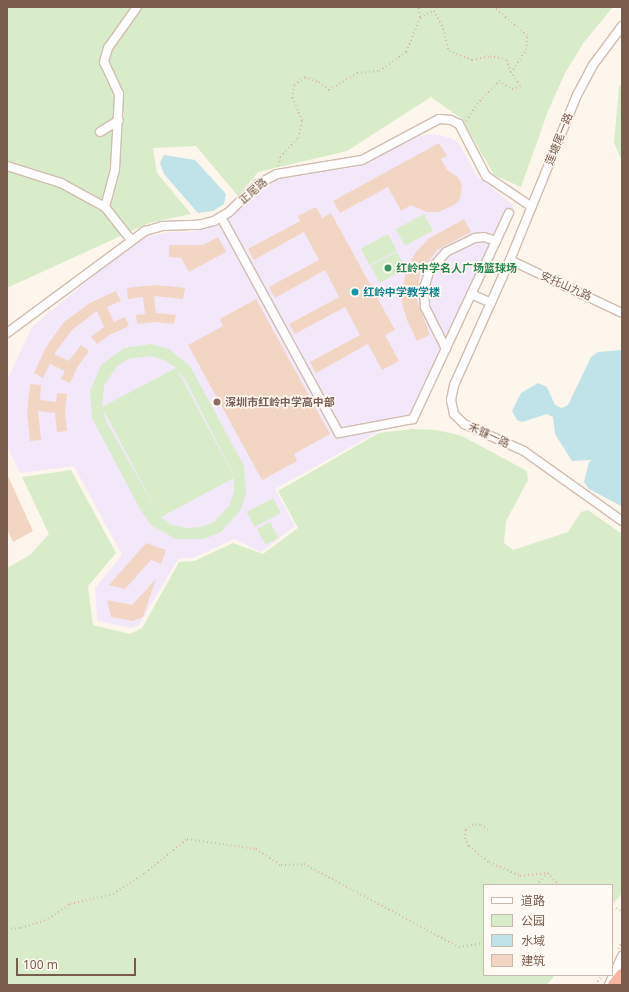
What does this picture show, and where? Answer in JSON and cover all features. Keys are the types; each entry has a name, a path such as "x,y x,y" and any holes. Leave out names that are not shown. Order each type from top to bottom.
{"highway":[{"path":"614,985 622,975"}],"street":[{"path":"105,207 115,168 119,120 119,94 104,62 108,48 137,7"},
{"name":"莲塘尾一路","path":"510,260 584,79 603,50 622,26"},
{"name":"正尾路","path":"7,333 131,240 153,228 198,224 221,217 258,184 277,174 362,160 426,124 439,119 451,120 459,124 486,176 532,208"},
{"path":"100,132 119,120"},
{"path":"7,166 61,183 105,207 131,240"},
{"path":"221,217 339,433 413,419 509,213"},
{"path":"446,349 425,307 424,288 430,270 446,252 475,238 484,237 496,241"},
{"name":"禾镰一路","path":"510,260 454,385 451,400 454,414 476,430 524,451 622,521"},
{"name":"安托山九路","path":"510,260 622,313"},
{"path":"471,294 491,303"},
{"path":"609,985 622,956"}],"path":[{"path":"277,174 280,156 298,138 302,121 292,98 294,85 305,77 318,82 329,90 357,73 379,71 406,52 420,17 418,7"},
{"path":"493,7 527,36 526,50 511,73"},
{"path":"420,17 434,11 442,25 449,51 472,60 490,56 507,60 511,73 520,86 512,89 499,81 477,104 465,122"},
{"path":"488,830 480,824 473,825 466,830 465,838 470,846 490,862 520,876 548,873"},
{"path":"7,929 21,928 48,919 70,904 113,894 145,873 187,839 256,850 281,865 304,864 459,947 483,943"},
{"path":"537,884 548,873"},
{"path":"548,873 558,884"},
{"path":"595,985 601,976"}],"shaded area":[{"name":"深圳市红岭中学高中部","path":"434,134 451,138 459,144 477,176 512,204 514,213 416,423 383,429 275,489 295,526 261,552 234,539 193,558 178,559 139,625 130,628 97,621 95,588 122,555 74,466 20,473 7,447 7,380 32,327 133,243 144,237 171,232 189,232 223,224 263,187 279,177 365,163 420,136"}],"green space":[{"path":"7,7 613,7 584,42 565,73 548,111 521,187 494,175 462,119 431,97 347,151 258,172 238,196 196,146 153,148 157,173 191,214 149,223 7,288"},
{"path":"622,82 622,161 614,143 619,88"},
{"name":"红岭中学名人广场篮球场","path":"424,214 433,231 405,246 396,229"},
{"name":"红岭中学名人广场篮球场","path":"388,234 397,251 370,265 361,249"},
{"name":"红岭中学名人广场篮球场","path":"397,252 406,269 379,283 371,266"},
{"path":"151,344 169,349 190,366 244,466 246,494 240,511 221,532 204,539 176,539 152,526 141,511 92,418 90,391 101,365 124,348","holes":["150,356 164,360 176,368 102,407 104,386 116,367 128,359","177,369 185,379 234,476","103,409 159,515 106,421","234,478 234,492 229,506 214,522 201,527 186,528 172,525 161,517"]},
{"path":"412,429 437,430 462,436 527,471 528,480 506,521 504,543 513,550 568,532 581,512 588,510 622,534 622,893 613,904 613,884 483,884 483,976 554,976 547,985 7,985 7,568 30,555 49,534 22,477 71,470 116,553 88,586 93,625 130,634 142,628 179,562 194,561 233,543 263,554 298,528 278,491 379,433"},
{"path":"273,498 281,513 254,527 247,512"},
{"path":"270,522 279,538 266,545 257,529"}],"water":[{"path":"164,155 195,160 226,194 224,204 213,211 198,213 164,174 160,163"},
{"path":"620,350 622,352 621,506 589,489 584,482 589,462 592,460 572,461 555,434 553,417 547,414 522,422 517,420 512,411 521,393 538,383 547,387 555,405 562,408 568,405 591,357 598,352"}],"building":[{"path":"439,143 447,156 441,159 447,170 458,177 462,185 460,199 454,205 438,212 427,212 411,205 401,211 388,187 340,213 333,201"},
{"name":"红岭中学教学楼","path":"316,207 322,218 331,213 395,330 385,335 399,361 382,370 368,344 316,373 310,362 360,335 345,307 295,334 289,324 339,297 325,270 275,298 269,287 319,260 304,232 254,260 248,249 300,221 298,216"},
{"path":"464,219 471,232 437,250 420,273 417,301 430,335 417,341 407,320 402,303 403,285 407,268 416,252 428,239"},
{"path":"218,237 226,252 189,272 181,258 169,257 169,245 203,245"},
{"path":"156,285 185,288 183,299 154,296 156,313 176,315 174,324 156,322 137,324 136,315 145,314 143,297 128,299 127,288"},
{"path":"116,291 121,301 107,307 114,322 125,317 129,326 109,335 97,344 91,337 104,327 97,311 72,330 54,354 69,361 81,345 89,351 78,366 70,383 61,379 65,371 50,364 43,378 34,373 46,347 64,322 90,303"},
{"path":"256,299 330,434 294,454 297,461 262,480 188,345 223,326 220,319"},
{"path":"30,384 41,385 40,400 56,402 57,393 67,394 65,413 67,431 57,432 55,413 38,411 41,440 30,441 27,413"},
{"path":"7,474 33,531 13,542 7,529"},
{"path":"146,543 166,550 161,564 151,560 125,589 109,585"},
{"path":"156,579 143,617 133,621 111,617 107,600 132,605"}],"place":[{"name":"红岭中学名人广场篮球场","path":"388,268"},
{"name":"红岭中学教学楼","path":"355,292"},
{"name":"深圳市红岭中学高中部","path":"217,402"}]}
